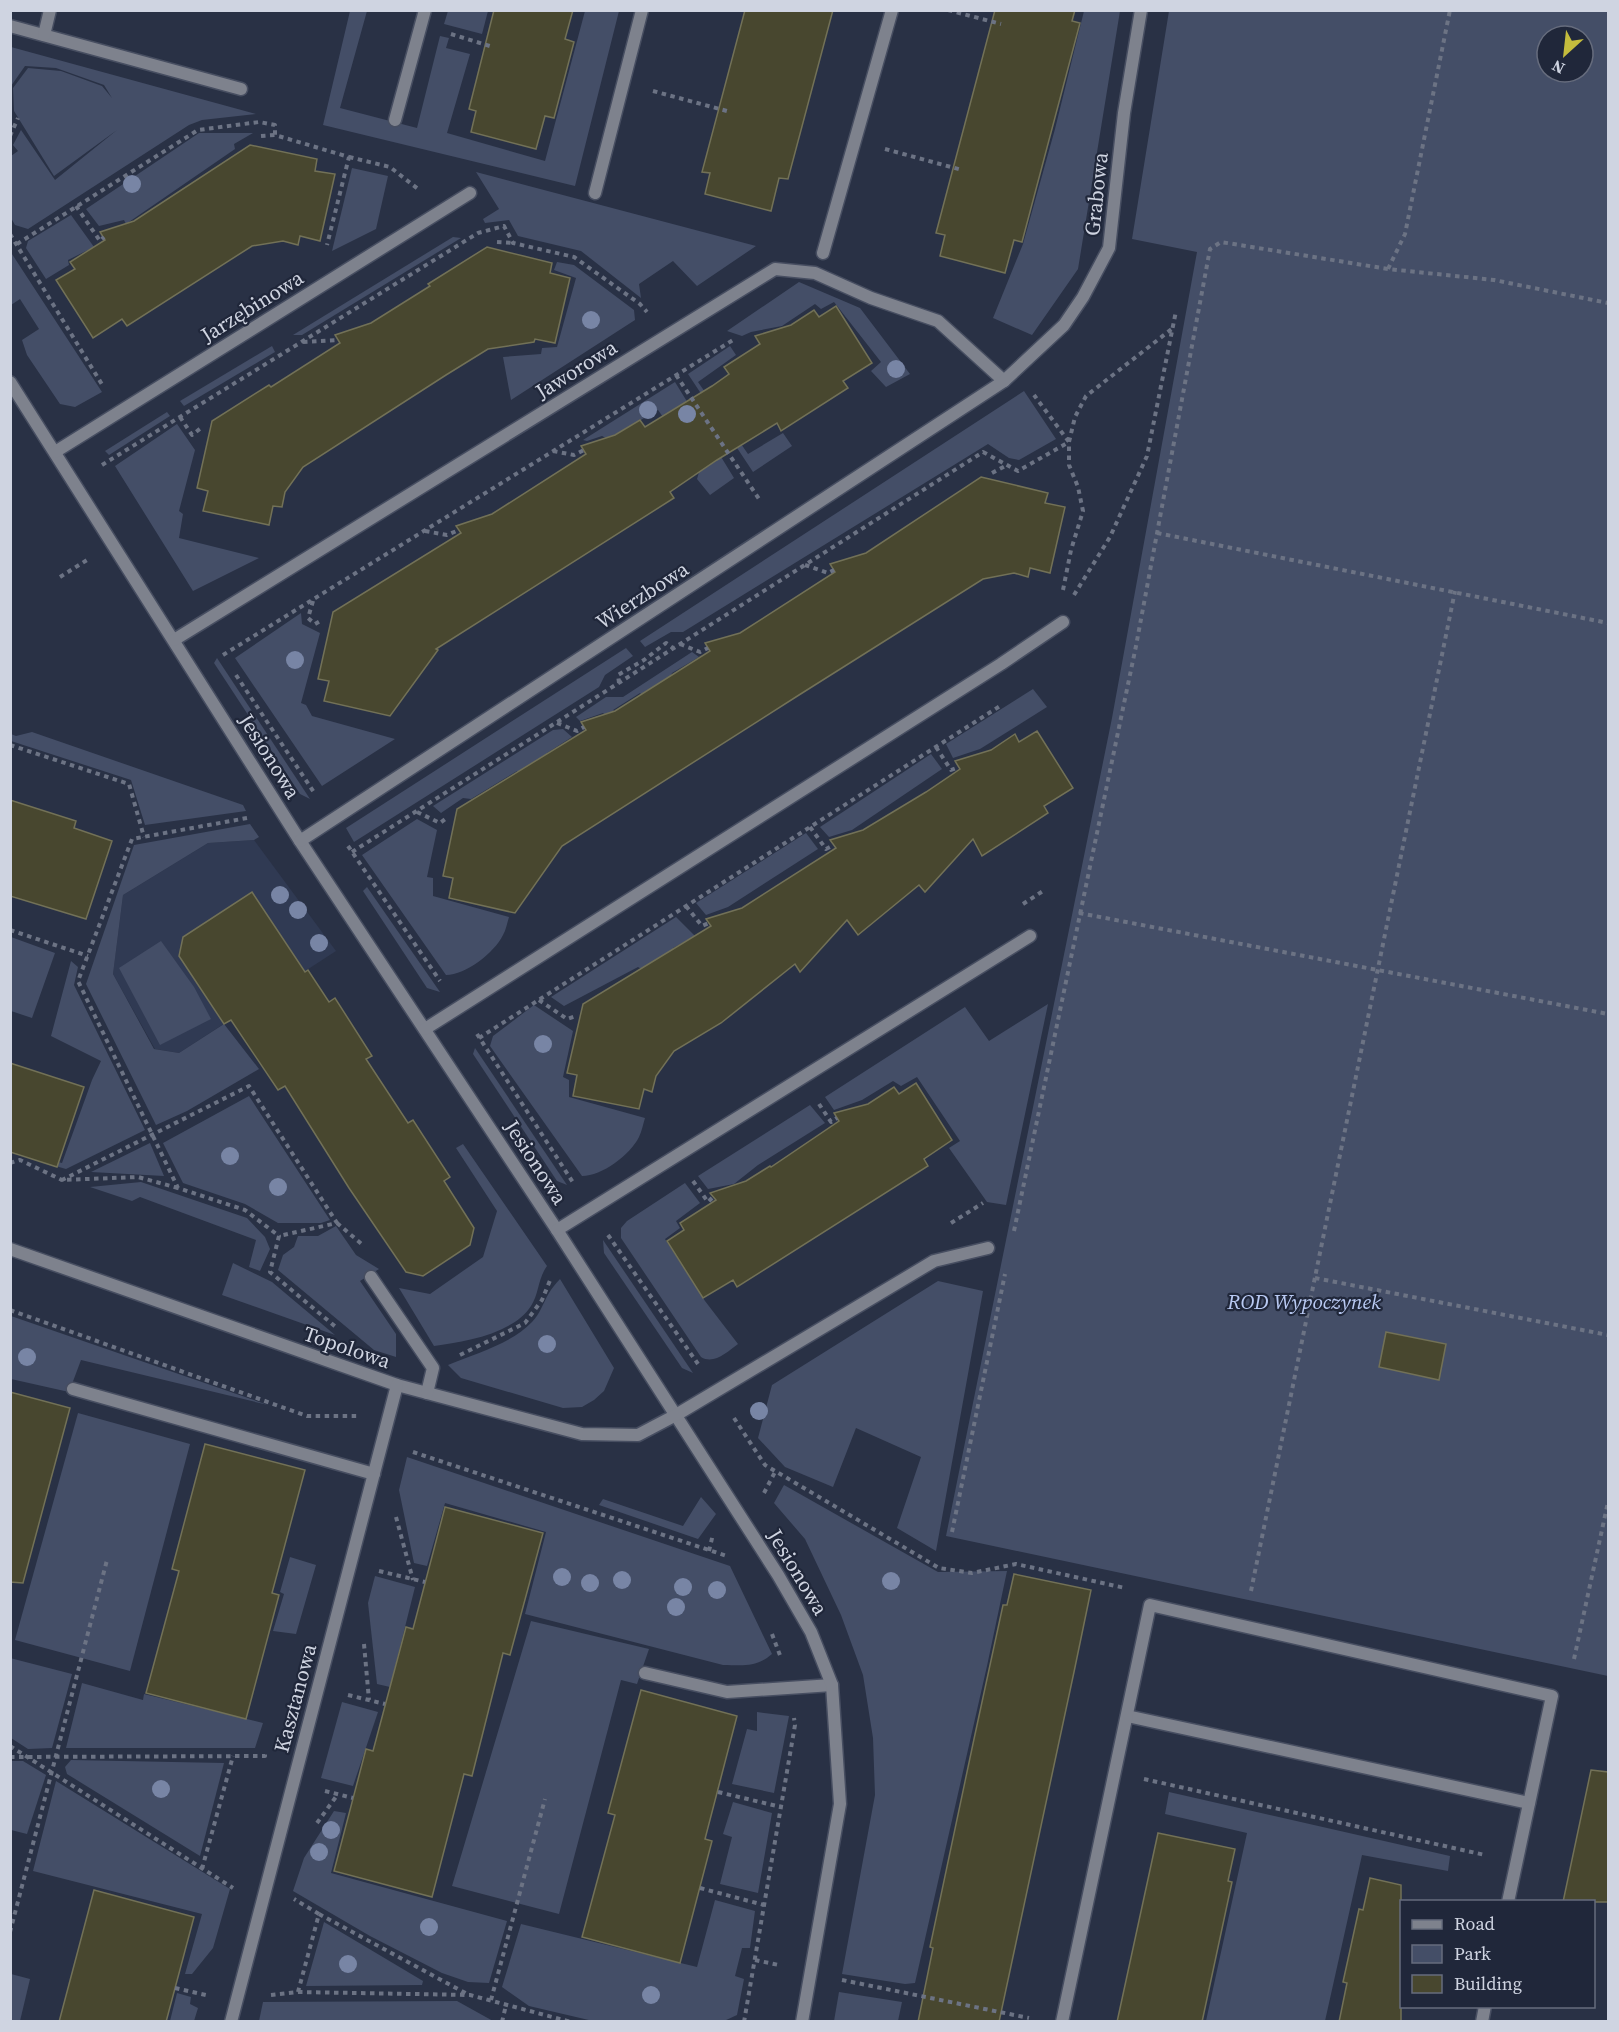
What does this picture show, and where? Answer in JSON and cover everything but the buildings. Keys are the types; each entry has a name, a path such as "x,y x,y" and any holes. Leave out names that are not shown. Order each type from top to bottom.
{"street":[{"path":"44,34 50,10"},
{"path":"396,120 425,10"},
{"path":"595,193 642,10"},
{"path":"823,253 891,10"},
{"name":"Grabowa","path":"1004,381 1064,325 1083,297 1109,248 1124,113 1141,10"},
{"path":"10,26 241,89"},
{"name":"Jarzębinowa","path":"55,452 470,193"},
{"name":"Jaworowa","path":"174,640 775,269 815,273 871,298 938,321 1004,381"},
{"name":"Wierzbowa","path":"300,841 1004,381"},
{"name":"Jesionowa","path":"10,382 300,841 558,1230 811,1632 832,1685 840,1804 802,2022"},
{"path":"425,1029 1001,664 1063,622"},
{"path":"558,1230 1030,936"},
{"name":"Topolowa","path":"10,1249 427,1394 582,1434 638,1435 676,1415 934,1261 988,1248"},
{"path":"371,1277 433,1368 427,1394"},
{"name":"Kasztanowa","path":"231,2022 397,1385"},
{"path":"73,1389 374,1474"},
{"path":"1062,2022 1150,1605 1552,1696 1508,1900"},
{"path":"645,1673 727,1692 832,1685"},
{"path":"1126,1716 1529,1803"}],"path":[{"path":"948,10 1000,24"},
{"path":"1388,268 1405,234 1450,10"},
{"path":"421,25 493,46"},
{"path":"623,83 727,111"},
{"path":"10,136 18,118"},
{"path":"17,244 198,130 259,123 275,125 275,135"},
{"path":"261,136 275,135 349,158 390,167 445,209"},
{"path":"855,141 962,170"},
{"path":"324,256 349,158"},
{"path":"76,206 99,241 104,237"},
{"path":"102,465 478,233 504,226 513,243"},
{"path":"10,234 119,412"},
{"path":"497,242 513,243 574,257 640,304 668,335 688,368"},
{"path":"1012,1239 1136,646 1210,249 1221,242 1388,268 1494,280 1608,303"},
{"path":"1068,600 1074,595 1110,537 1147,456 1176,311"},
{"path":"1062,598 1071,550 1083,511 1078,487 1069,465 1069,442 1075,417 1086,396 1139,357 1173,328"},
{"path":"301,342 338,340"},
{"path":"223,656 733,340"},
{"path":"676,375 778,529"},
{"path":"1030,390 1069,442"},
{"path":"352,852 983,452 1018,471 1069,442"},
{"path":"553,451 574,455 584,450"},
{"path":"992,473 1007,465"},
{"path":"425,531 447,535 459,530"},
{"path":"1157,533 1608,622"},
{"path":"805,565 828,573 834,570"},
{"path":"1251,1591 1455,591"},
{"path":"313,600 308,618 315,624 322,620"},
{"path":"619,683 618,675 644,660 666,643 673,648"},
{"path":"680,644 700,652 708,648"},
{"path":"557,723 577,730 584,727"},
{"path":"10,745 129,784 144,837"},
{"path":"936,747 951,770 959,767"},
{"path":"417,812 441,823 448,816"},
{"path":"178,1188 78,981 132,839 253,817"},
{"path":"810,827 826,849 834,845"},
{"path":"686,906 702,926 709,924"},
{"path":"1079,913 1608,1014"},
{"path":"10,930 88,956"},
{"path":"539,1000 567,1020 576,1016"},
{"path":"62,1180 249,1086 337,1223 369,1251"},
{"path":"814,1098 831,1122 837,1118"},
{"path":"10,1163 20,1160 62,1180 138,1177 245,1210 279,1236"},
{"path":"690,1176 708,1202 713,1197"},
{"path":"279,1236 337,1223"},
{"path":"433,1368 525,1323 542,1300 550,1280 558,1230"},
{"path":"279,1236 270,1272 340,1330"},
{"path":"952,1532 1005,1274"},
{"path":"1315,1278 1608,1335"},
{"path":"10,1310 307,1416 361,1416 411,1436 405,1450 733,1558"},
{"path":"764,1493 776,1470"},
{"path":"1574,1659 1608,1502"},
{"path":"394,1511 413,1580"},
{"path":"10,1932 107,1560"},
{"path":"939,1568 972,1573 1016,1564 1125,1588 1150,1605"},
{"path":"373,1570 425,1582"},
{"path":"744,2022 795,1725 790,1687 770,1630"},
{"path":"363,1636 369,1700"},
{"path":"352,1696 385,1704"},
{"path":"10,1757 265,1756 268,1745"},
{"path":"10,1746 234,1889 232,1899"},
{"path":"202,1869 233,1756"},
{"path":"1115,1772 1489,1856"},
{"path":"322,1790 353,1798"},
{"path":"718,1792 781,1807"},
{"path":"491,2000 544,1798"},
{"path":"700,1888 764,1905"},
{"path":"286,1894 470,1995"},
{"path":"298,1992 319,1914"},
{"path":"844,1981 1029,2019"},
{"path":"205,2004 210,1985"},
{"path":"175,1988 207,1995"},
{"path":"269,1995 298,1992 470,1995 571,2022"},
{"path":"502,2022 506,2005"}],"shaded area":[{"path":"254,840 336,951 179,1053 155,1049 113,974 123,895 208,843"}],"green space":[{"path":"350,11 367,11 340,108 417,128 440,36 449,38 446,48 470,54 447,133 545,161 585,11 619,11 575,186 323,125"},
{"path":"448,11 488,11 482,34 444,24"},
{"path":"1084,11 1120,11 1078,269 1032,335 993,318 1023,244 1055,129"},
{"name":"ROD Wypoczynek","path":"1169,11 1608,11 1608,1676 946,1536 1112,718 1197,252 1132,239"},
{"path":"11,47 256,114 202,120 189,125 28,229 15,225 11,218 11,156 18,151 13,145 21,130 55,180 117,130 54,176 14,111 13,88 28,68 61,71 102,86 112,98 104,85 56,68 25,66 11,86"},
{"path":"199,133 253,133 234,144 235,149 126,224 124,220 99,226 86,209"},
{"path":"352,168 388,176 376,229 332,251"},
{"path":"476,172 756,246 697,286 673,261 639,284 641,298 581,251 518,236 509,220 485,223 483,219 499,209"},
{"path":"71,215 94,247 68,260 69,265 46,279 26,248 28,241"},
{"path":"453,237 461,238 302,335 293,335"},
{"path":"10,251 102,392 75,407 60,404 27,355 22,340 39,329 20,299 11,305"},
{"path":"557,262 574,265 634,310 635,320 511,400 503,357 541,354 542,348 557,347 576,278 554,270"},
{"path":"799,282 860,308 910,374 886,387 871,371 881,362 834,302 821,309 815,304 782,326 742,336 727,331"},
{"path":"272,346 275,352 184,406 180,401"},
{"path":"730,346 736,355 698,382 748,454 783,433 792,446 753,472 688,374"},
{"path":"675,382 734,478 710,495 697,479 700,469 658,410 608,439 602,436 587,441 583,440"},
{"path":"1024,391 1056,439 1019,460 1009,458 988,444 683,632 671,632 645,647 640,641"},
{"path":"167,412 170,416 109,455 105,451"},
{"path":"177,424 195,450 179,511 183,514 179,538 259,558 193,591 115,466"},
{"path":"301,613 302,624 320,633 301,703 306,705 312,716 395,739 322,786 235,658"},
{"path":"626,648 633,656 605,675 599,687 354,842 346,828"},
{"path":"692,652 699,657 672,673 668,682 644,697 640,693 613,710 615,712 608,718 603,713 580,721 576,717 606,697 623,697"},
{"path":"217,658 310,799 300,794 214,663"},
{"path":"1033,689 1047,707 980,749 953,758 946,744"},
{"path":"563,729 572,737 547,753 549,757 521,776 517,771 471,799 463,798 441,813 433,806 553,730"},
{"path":"32,732 243,805 246,811 145,825 131,780 11,741 11,734 16,736"},
{"path":"931,754 942,769 852,830 829,837 820,827"},
{"path":"417,819 437,830 427,877 433,878 433,896 509,917 504,933 493,949 479,962 454,974 446,975 362,855"},
{"path":"250,824 259,837 254,840 208,843 123,895 113,974 154,1049 179,1053 224,1024 259,1069 187,1111 156,1125 86,984 134,845"},
{"path":"806,833 818,849 728,907 706,915 696,903"},
{"path":"367,887 440,992 427,988 363,891"},
{"path":"676,917 695,936 673,948 673,956 647,972 638,967 564,1006 551,997"},
{"path":"11,937 55,953 32,1018 11,1011"},
{"path":"161,941 194,987 211,1019 160,1045 119,968"},
{"path":"71,961 78,967 74,985 145,1130 66,1169 45,1163 46,1159 62,1163 101,1061 51,1036"},
{"path":"1048,1004 1006,1205 987,1202 949,1148 960,1141 917,1077 901,1086 893,1081 862,1100 834,1110 825,1097 965,1007 989,1041"},
{"path":"534,1005 573,1031 563,1077 569,1080 569,1097 645,1118 639,1137 629,1151 615,1163 590,1175 582,1176 490,1046 493,1036"},
{"path":"475,1048 567,1185 557,1181 473,1054"},
{"path":"249,1096 330,1220 321,1223 278,1223 245,1204 183,1183 163,1143"},
{"path":"810,1105 825,1123 758,1165 734,1184 708,1189 698,1176"},
{"path":"150,1143 164,1176 91,1172"},
{"path":"463,1144 547,1266 531,1306 512,1324 473,1339 434,1346 399,1288 430,1294 483,1257 497,1211 456,1148"},
{"path":"141,1182 247,1218 265,1237 270,1249 260,1271 249,1267 256,1240 140,1197 132,1201 90,1187"},
{"path":"685,1183 700,1203 676,1221 680,1228 665,1239 705,1301 738,1344 716,1359 701,1357 621,1238 621,1228 627,1221"},
{"path":"336,1226 356,1255 379,1269 360,1281 396,1334 396,1357 374,1350 278,1270 283,1255 294,1247 298,1236 318,1236"},
{"path":"603,1240 693,1373 682,1368 604,1253"},
{"path":"233,1263 272,1282 335,1335 222,1295"},
{"path":"560,1279 614,1368 604,1391 594,1400 582,1407 563,1408 461,1378 448,1365 493,1347 524,1330 535,1319 550,1291"},
{"path":"938,1281 983,1291 936,1551 897,1528 921,1457 856,1428 833,1487 785,1467 758,1438 772,1385"},
{"path":"11,1316 268,1405 81,1360 69,1392 11,1379"},
{"path":"78,1413 190,1444 130,1671 15,1640"},
{"path":"407,1457 730,1566 772,1654 755,1664 723,1665 525,1614 546,1532 445,1503 427,1566 414,1563 399,1490"},
{"path":"784,1485 938,1572 1007,1571 915,1983 905,1984 842,1974 875,1795 873,1738 863,1675 841,1615 805,1539 774,1503"},
{"path":"701,1497 716,1514 698,1539 599,1505 603,1499 683,1526"},
{"path":"290,1557 316,1565 296,1634 273,1631 284,1594 280,1592"},
{"path":"375,1576 415,1587 390,1687 377,1684 368,1603"},
{"path":"531,1621 649,1649 637,1684 621,1680 559,1914 452,1886"},
{"path":"10,1658 72,1674 52,1748 28,1749 11,1738"},
{"path":"82,1683 143,1700 144,1694 263,1723 255,1748 66,1748"},
{"path":"342,1702 378,1712 353,1786 321,1778"},
{"path":"757,1712 789,1716 774,1793 732,1784 747,1729 757,1731"},
{"path":"71,1760 224,1763 200,1856 67,1774 65,1767"},
{"path":"11,1761 23,1761 46,1775 27,1834 11,1830"},
{"path":"56,1781 230,1889 213,1948 192,1974 185,1974 202,1914 33,1871"},
{"path":"1169,1792 1450,1856 1448,1871 1362,1855 1325,2021 1206,2021 1247,1833 1165,1814"},
{"path":"733,1802 772,1813 758,1893 720,1884 732,1837 723,1834"},
{"path":"334,1811 346,1813 331,1873 507,1921 489,1983 468,1982 442,1973 370,1936 293,1891 304,1858"},
{"path":"715,1900 755,1911 750,1948 742,1948 735,1976 744,1979 737,2015 724,2021 593,2021 529,2006 502,1987 521,1924 697,1967"},
{"path":"324,1922 423,1981 422,1985 306,1986"},
{"path":"11,1974 30,1979 20,2021 11,2021"},
{"path":"839,1992 902,2002 898,2021 834,2021"},
{"path":"177,1993 191,1997 190,2004 198,2008 194,2021 170,2021"},
{"path":"457,2001 493,2021 259,2021 263,2002"}]}
